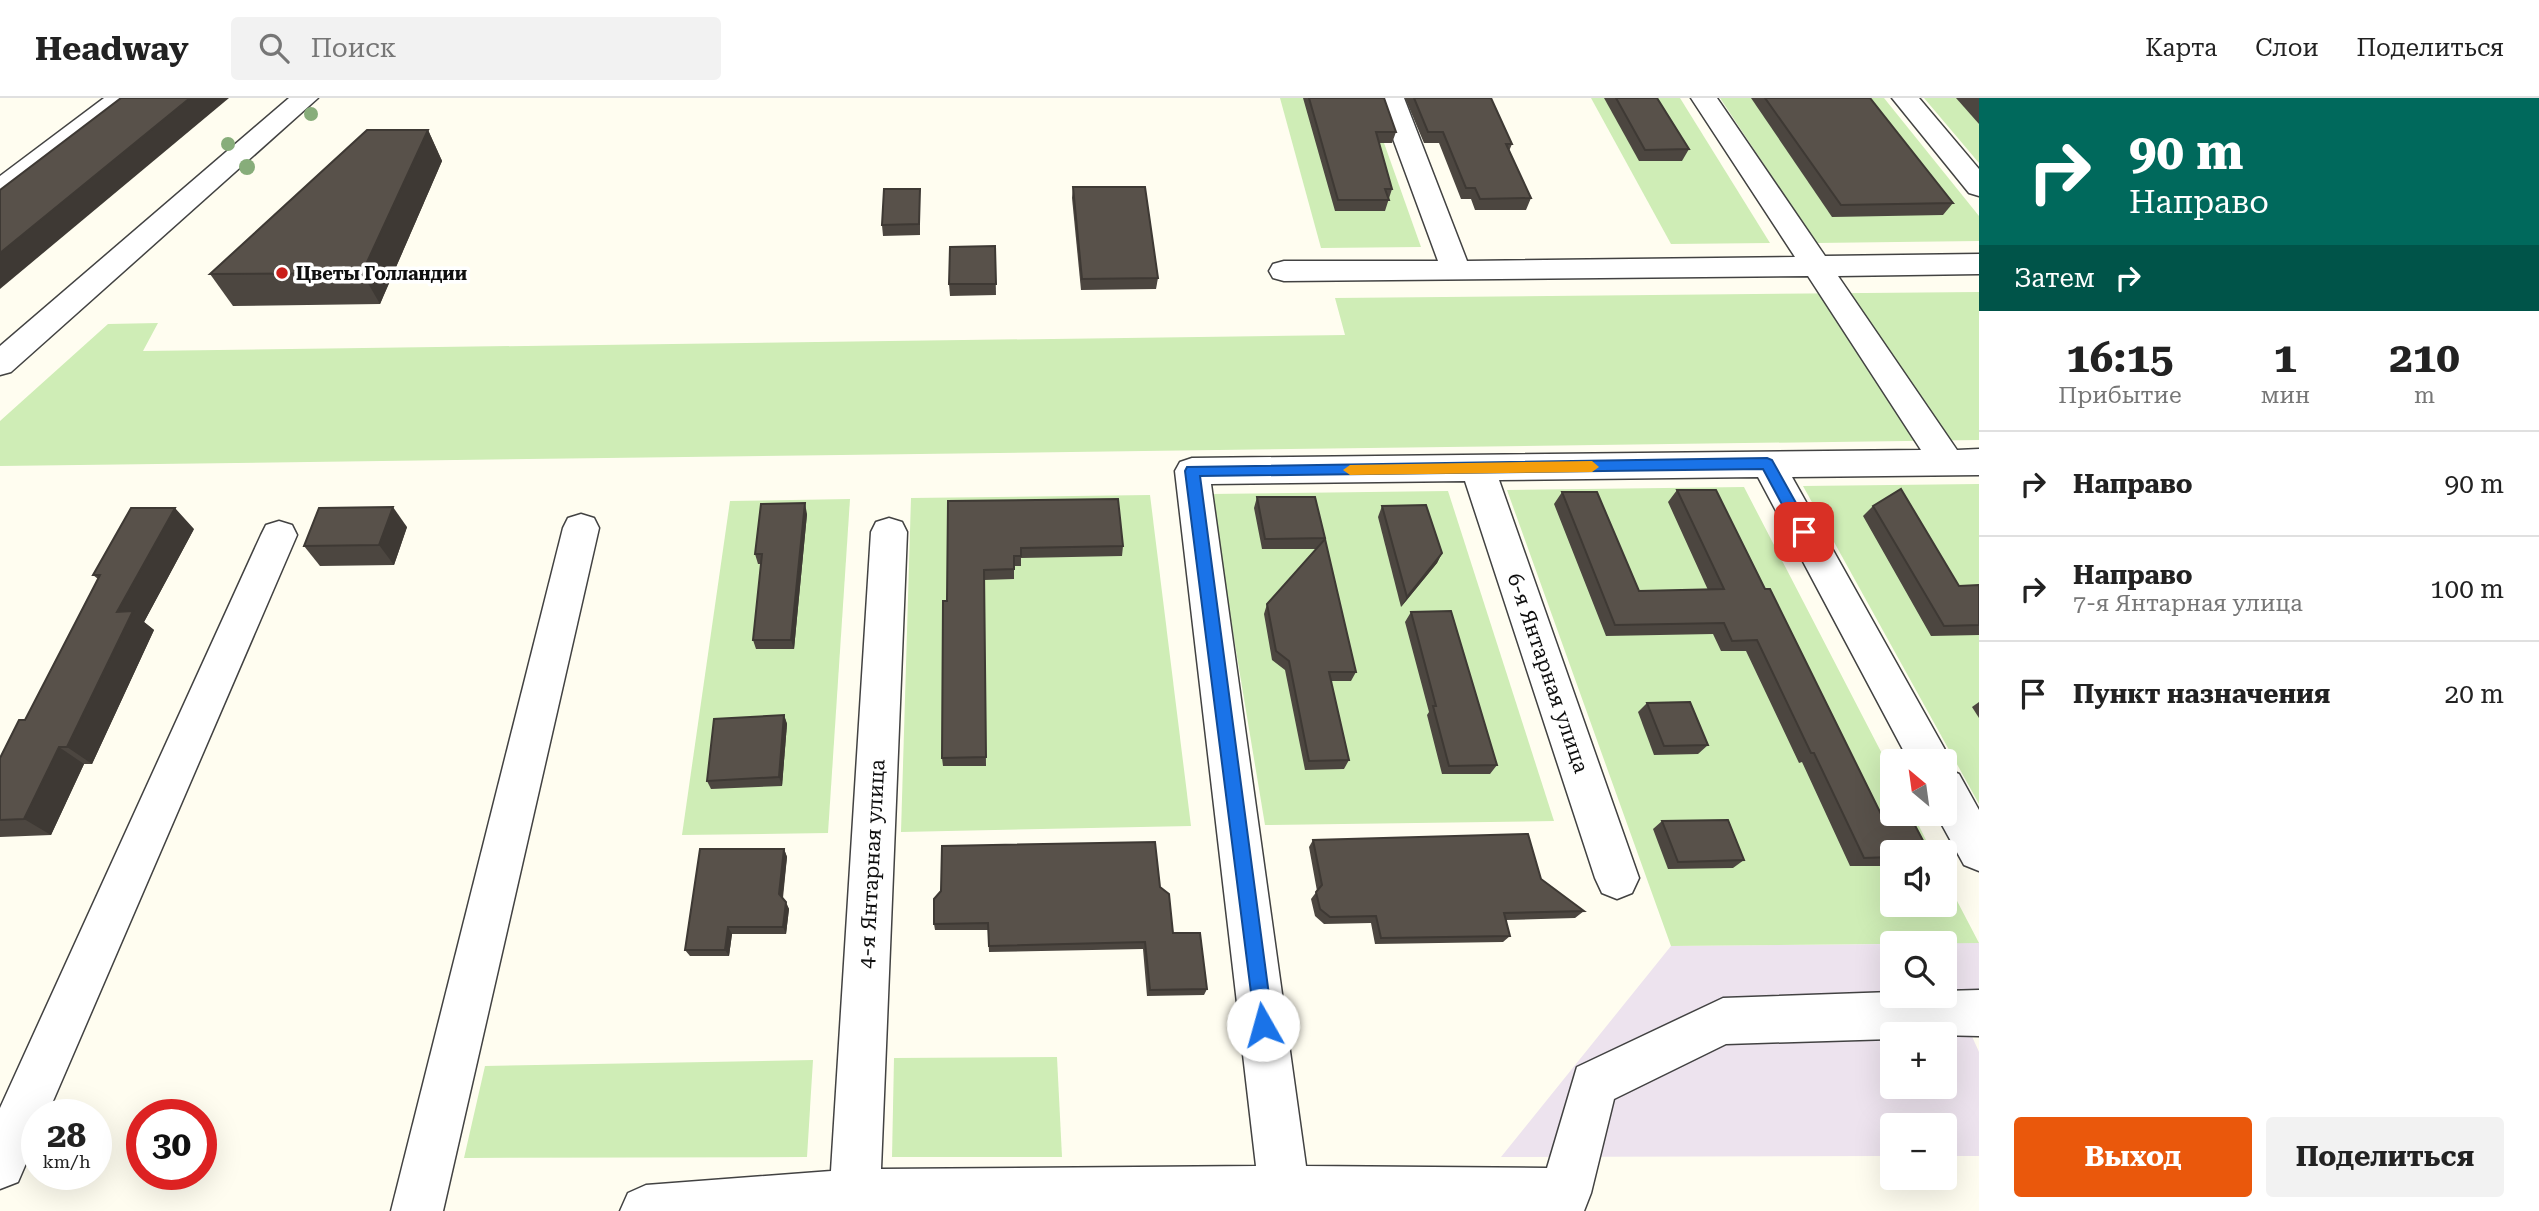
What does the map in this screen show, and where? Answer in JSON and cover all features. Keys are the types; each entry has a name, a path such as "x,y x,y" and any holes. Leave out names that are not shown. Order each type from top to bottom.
{"street":[{"path":"0,187 12,181 120,98"},
{"path":"0,364 305,98"},
{"path":"1391,98 1456,271"},
{"path":"1704,98 1814,265 1964,462"},
{"path":"1905,98 1979,187"},
{"path":"1284,271 1979,264"},
{"path":"0,322 41,328"},
{"path":"1284,1191 1192,471 1964,462"},
{"path":"1767,463 1923,749"},
{"name":"6-я Янтарная улица","path":"1478,469 1617,878"},
{"path":"417,1211 581,528"},
{"name":"4-я Янтарная улица","path":"855,1195 889,532"},
{"path":"0,1164 279,535"},
{"path":"1957,810 1979,850"},
{"path":"646,1211 855,1195 1284,1191 1573,1202 1594,1084 1723,1021 1979,1013"}],"shaded area":[{"path":"1957,943 1979,943 1979,1022 1966,1023 1979,1052 1979,1156 1957,1156 1957,1113 1880,1113 1880,1156 1501,1157 1671,946 1880,944 1880,1008 1957,1008"}],"green space":[{"path":"1280,98 1368,98 1421,247 1321,248"},
{"path":"1591,98 1680,98 1770,243 1671,244"},
{"path":"1720,98 1884,98 1979,216 1979,241 1816,243"},
{"path":"1924,98 1979,98 1979,163"},
{"path":"1979,292 1979,440 0,466 0,421 108,324 158,323 143,351 1345,335 1335,298"},
{"path":"1979,484 1979,804 1957,764 1957,749 1949,749 1803,486"},
{"path":"1744,487 1880,750 1880,826 1919,826 1926,840 1880,840 1880,917 1957,917 1957,901 1979,943 1957,943 1957,931 1880,931 1880,944 1671,946 1507,490"},
{"path":"1448,491 1554,821 1265,825 1210,494"},
{"path":"1150,495 1191,826 901,832 911,498"},
{"path":"850,499 828,833 682,835 730,501"},
{"path":"1057,1057 1062,1157 892,1157 894,1058"},
{"path":"813,1060 807,1157 464,1158 485,1066"}],"building":[{"path":"121,98 190,98 0,253 0,190"},
{"path":"1309,98 1384,98 1396,132 1376,132 1392,189 1385,189 1389,200 1338,200"},
{"path":"1414,98 1491,98 1512,144 1506,144 1531,198 1480,199 1475,188 1466,188 1443,132 1428,132"},
{"path":"1616,98 1657,98 1689,149 1645,150"},
{"path":"1765,98 1870,98 1953,203 1841,205"},
{"path":"367,130 428,130 362,273 210,274"},
{"path":"1073,187 1145,187 1158,278 1082,279"},
{"path":"884,189 920,189 919,224 882,225"},
{"path":"995,246 996,284 949,284 950,247"},
{"path":"1901,489 1959,586 1979,585 1979,625 1944,626 1873,506"},
{"path":"1677,490 1716,490 1765,589 1770,589 1880,812 1880,826 1915,826 1923,840 1880,840 1880,857 1864,858 1757,640 1732,641 1724,623 1615,625 1562,492 1597,492 1639,591 1724,589"},
{"path":"1257,497 1315,497 1325,538 1265,539"},
{"path":"1118,499 1123,546 1021,548 1021,556 1014,556 1014,569 984,570 986,757 942,758 943,601 947,601 948,501"},
{"path":"805,503 791,640 753,640 762,554 755,554 761,504"},
{"path":"1426,505 1442,553 1407,597 1382,506"},
{"path":"393,507 379,545 304,546 319,508"},
{"path":"131,508 175,508 117,612 133,611 67,747 59,747 24,819 0,820 0,758 19,720 25,720 100,575 93,575"},
{"path":"1325,539 1356,672 1329,672 1349,760 1309,761 1289,661 1276,651 1267,604"},
{"path":"1451,611 1497,765 1449,766 1411,612"},
{"path":"1690,702 1708,745 1664,746 1647,703"},
{"path":"784,715 779,777 707,781 714,719"},
{"path":"1728,820 1744,860 1678,862 1662,821"},
{"path":"1528,834 1541,879 1584,911 1504,913 1510,936 1381,938 1376,916 1330,917 1320,909 1316,892 1322,885 1313,840"},
{"path":"1155,842 1160,887 1169,894 1173,933 1200,933 1207,989 1150,990 1145,942 989,946 988,923 934,924 934,899 941,891 942,846"},
{"path":"700,849 784,849 779,894 786,902 783,927 728,927 725,950 685,950"}],"slow traffic":[{"path":"1350,470 1592,467"}],"place":[{"name":"Цветы Голландии","path":"282,273"}],"route":[{"path":"1263,1025 1192,471 1767,463 1804,532"}]}
